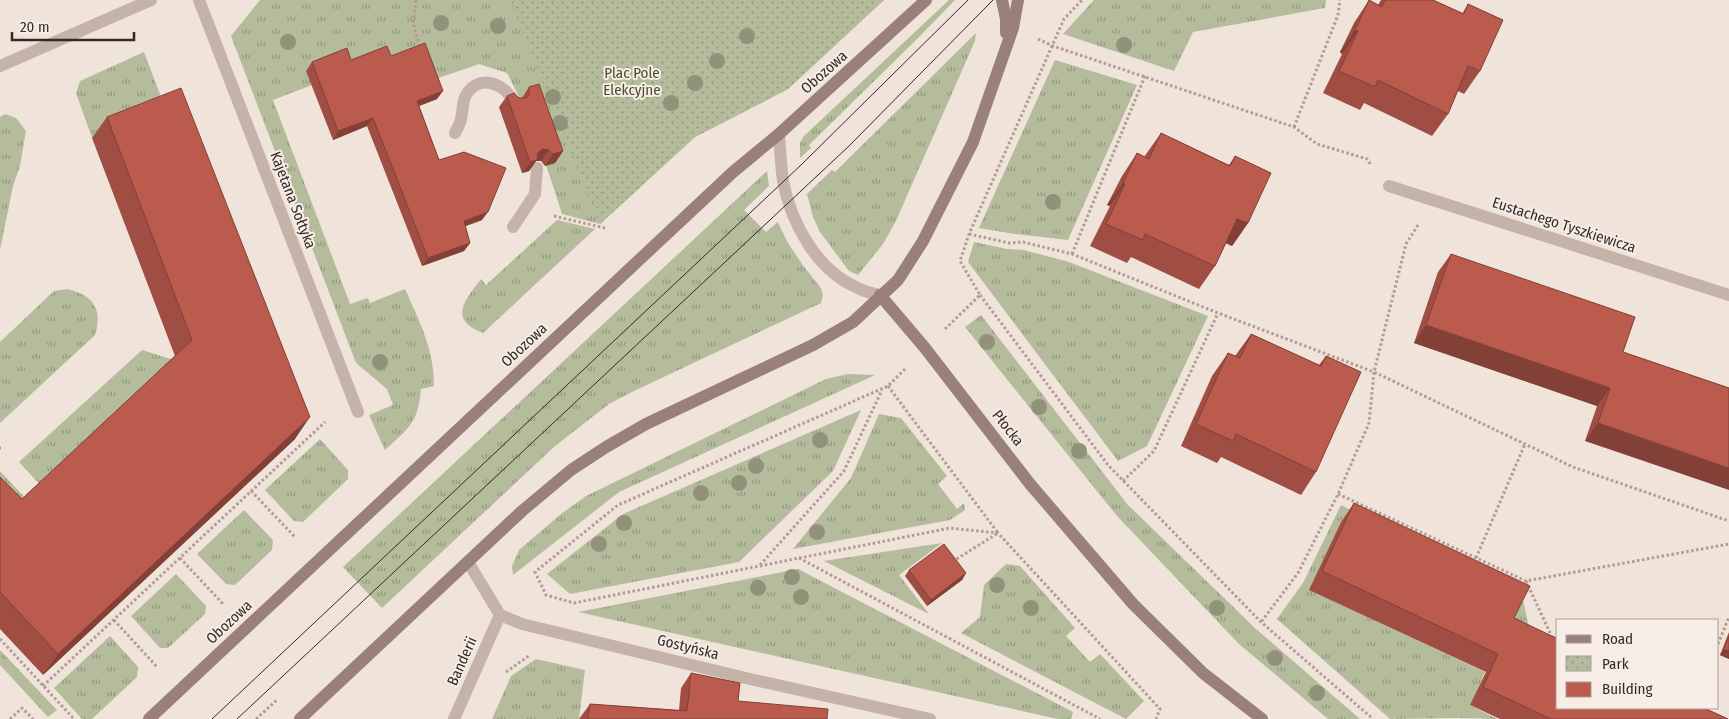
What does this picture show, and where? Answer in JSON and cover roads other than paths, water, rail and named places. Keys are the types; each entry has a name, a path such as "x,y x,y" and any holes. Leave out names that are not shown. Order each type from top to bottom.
{"street":[{"path":"0,66 152,0"},
{"name":"Kajetana Sołtyka","path":"199,0 358,412"},
{"name":"Obozowa","path":"149,719 733,172 779,134 926,0"},
{"path":"1002,0 1006,19 1006,50"},
{"path":"300,719 522,511 571,470 606,447 681,407 813,345 853,322 898,280 912,261 973,142 1013,28 1018,0"},
{"path":"455,133 461,120 466,95 473,87 483,83 502,86 514,102"},
{"path":"779,134 783,181 800,229 812,250 840,278 858,288 880,295"},
{"path":"513,226 535,194 537,168"},
{"name":"Eustachego Tyszkiewicza","path":"1389,186 1729,295"},
{"name":"Płocka","path":"880,295 925,348 1030,484 1133,604 1203,673 1262,719"},
{"path":"468,562 500,615"},
{"name":"Gostyńska","path":"500,615 542,630 930,719"},
{"name":"Banderii","path":"454,719 500,615"}],"tram line":[{"path":"212,719 801,165 968,0"},
{"path":"237,719 849,146 993,0"}],"park label":[{"name":"Plac Pole Elekcyjne","path":"632,82"}]}
